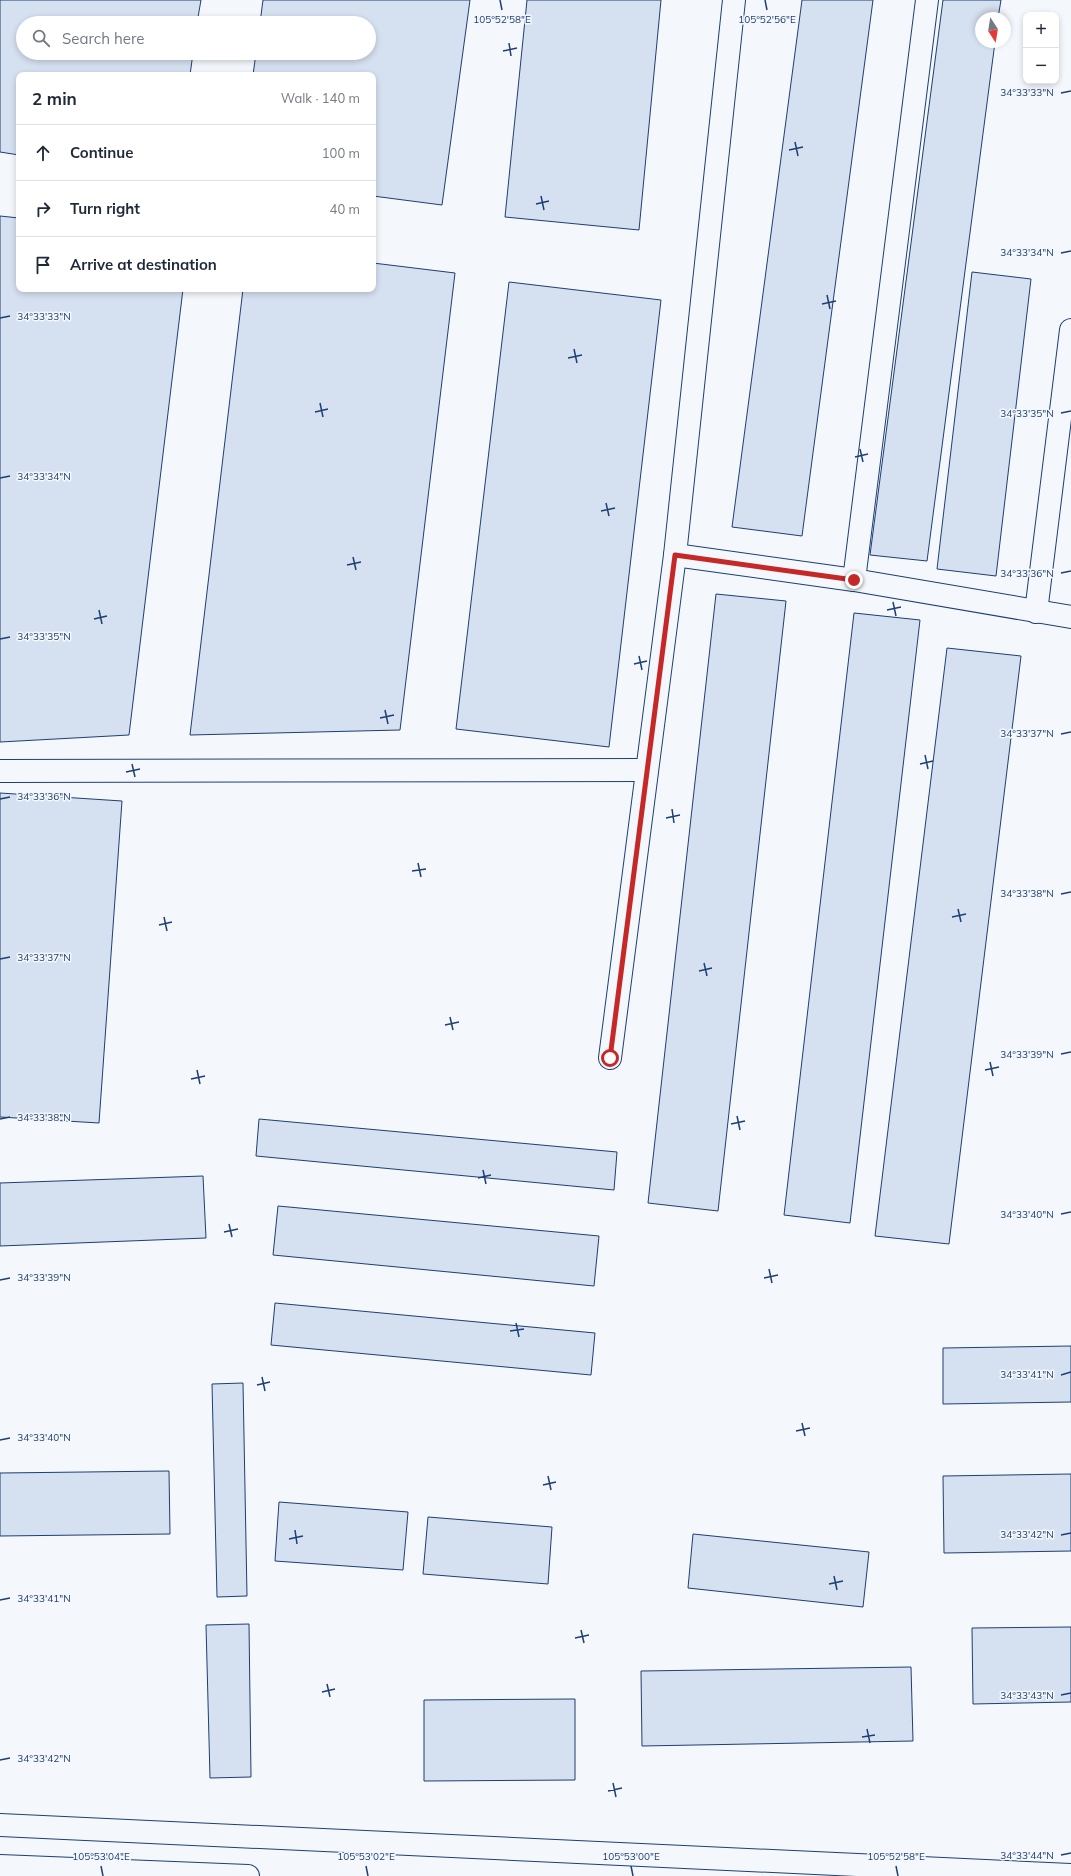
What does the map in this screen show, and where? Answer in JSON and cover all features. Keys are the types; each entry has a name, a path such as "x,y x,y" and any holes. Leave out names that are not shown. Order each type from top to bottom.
{"main road":[{"path":"610,1058 675,555 734,0"},
{"path":"854,580 927,0"},
{"path":"1036,612 1071,330"},
{"path":"675,555 854,580 1071,617"},
{"path":"0,771 647,770"},
{"path":"0,1825 1071,1875"},
{"path":"0,1866 248,1876"}],"building":[{"path":"0,0 201,0 198,16 16,16 16,60 192,60 190,72 16,72 16,155 0,152"},
{"path":"263,0 470,0 442,205 376,196 376,72 253,72 255,60 376,60 376,16 261,16"},
{"path":"527,0 661,0 639,230 505,217"},
{"path":"802,0 873,0 802,536 732,527"},
{"path":"943,0 1001,0 999,12 975,12 975,48 994,48 927,561 870,555"},
{"path":"0,216 16,218 16,292 183,292 129,735 0,742"},
{"path":"376,263 455,273 400,730 190,735 243,292 376,292"},
{"path":"972,272 1031,279 996,576 937,569"},
{"path":"509,282 661,300 609,747 456,729"},
{"path":"716,594 786,601 718,1211 648,1203"},
{"path":"854,613 920,620 850,1223 784,1215"},
{"path":"947,648 1021,656 949,1244 875,1236"},
{"path":"0,793 122,801 99,1123 0,1117"},
{"path":"259,1119 617,1152 614,1190 256,1156"},
{"path":"203,1176 206,1238 0,1246 0,1183"},
{"path":"278,1206 599,1236 594,1286 273,1255"},
{"path":"275,1303 595,1333 591,1375 271,1345"},
{"path":"1071,1346 1071,1402 943,1404 943,1348"},
{"path":"243,1383 247,1596 217,1597 212,1384"},
{"path":"169,1471 170,1534 0,1536 0,1473"},
{"path":"1071,1474 1071,1551 944,1553 943,1476"},
{"path":"279,1502 408,1512 403,1570 275,1561"},
{"path":"428,1517 552,1527 548,1584 423,1574"},
{"path":"693,1534 869,1552 863,1607 688,1588"},
{"path":"249,1624 251,1777 210,1778 206,1625"},
{"path":"1071,1627 1071,1702 973,1704 972,1628"},
{"path":"911,1667 913,1741 642,1746 641,1671"},
{"path":"575,1699 575,1780 424,1781 424,1700"}],"route":[{"path":"610,1058 675,555 854,580"}]}
